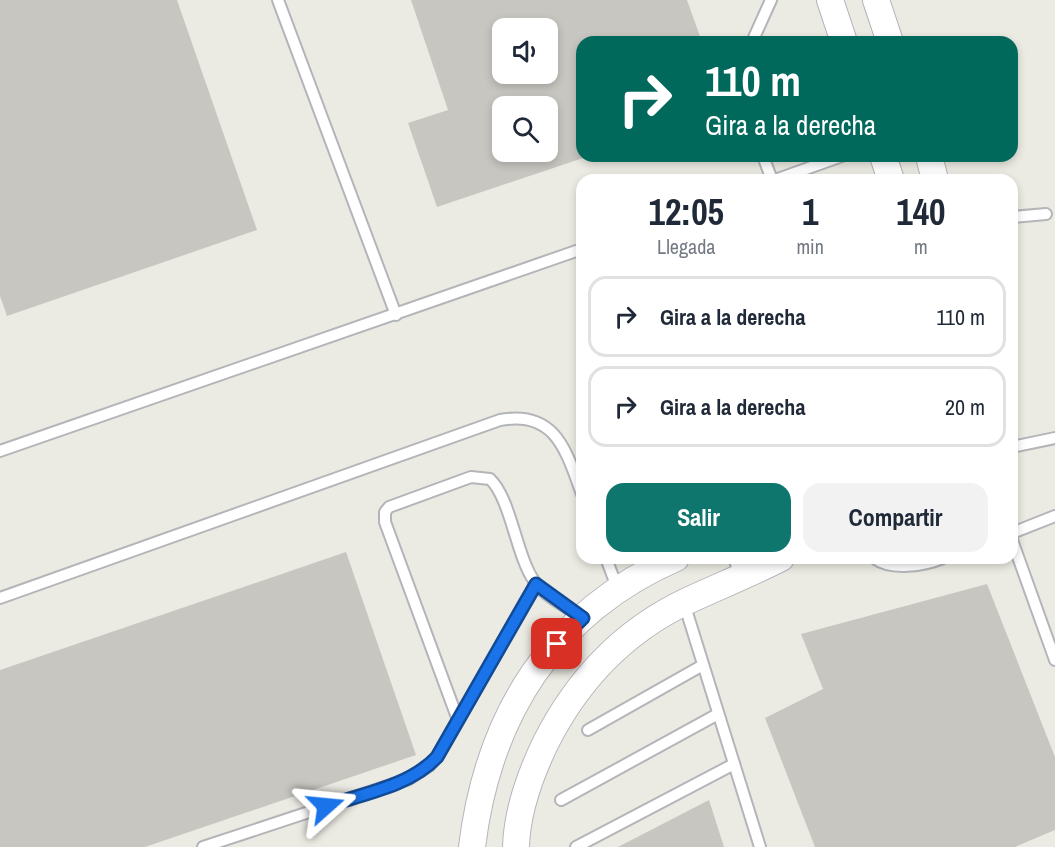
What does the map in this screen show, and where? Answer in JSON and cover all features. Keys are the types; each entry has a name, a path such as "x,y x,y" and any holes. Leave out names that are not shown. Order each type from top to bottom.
{"street":[{"path":"830,0 842,36"},
{"path":"876,0 888,36"},
{"path":"472,847 481,789 492,753 513,704 543,661 583,618 638,576 663,564"},
{"path":"516,847 517,828 524,797 536,762 560,714 582,683 627,639 737,568 755,564"}],"lane":[{"path":"278,0 396,315"},
{"path":"755,36 771,0"},
{"path":"790,174 825,162"},
{"path":"1018,216 1046,214"},
{"path":"0,452 576,251"},
{"path":"0,598 500,420 525,418 537,422 557,436 564,446 576,478"},
{"path":"1018,446 1055,438"},
{"path":"458,720 385,522 385,512 393,504 471,477 484,476 495,484 499,491 528,572 536,584 583,618"},
{"path":"1018,531 1055,516"},
{"path":"1018,557 1055,660"},
{"path":"608,564 618,590"},
{"path":"203,847 409,779 429,766 437,757 536,584"},
{"path":"684,602 760,847"},
{"path":"588,730 703,665"},
{"path":"561,800 718,714"},
{"path":"576,847 734,764"}],"building":[{"path":"0,0 177,0 257,230 7,316 0,296"},
{"path":"411,0 687,0 700,36 576,36 576,160 437,207 408,123 448,110"},
{"path":"346,552 416,755 145,847 0,847 0,670"},
{"path":"987,584 1055,757 1055,830 1015,847 815,847 765,718 823,689 801,634"},
{"path":"709,800 724,847 618,847"}],"route":[{"path":"326,806 409,779 429,766 437,757 536,584 583,618 557,644"}]}
